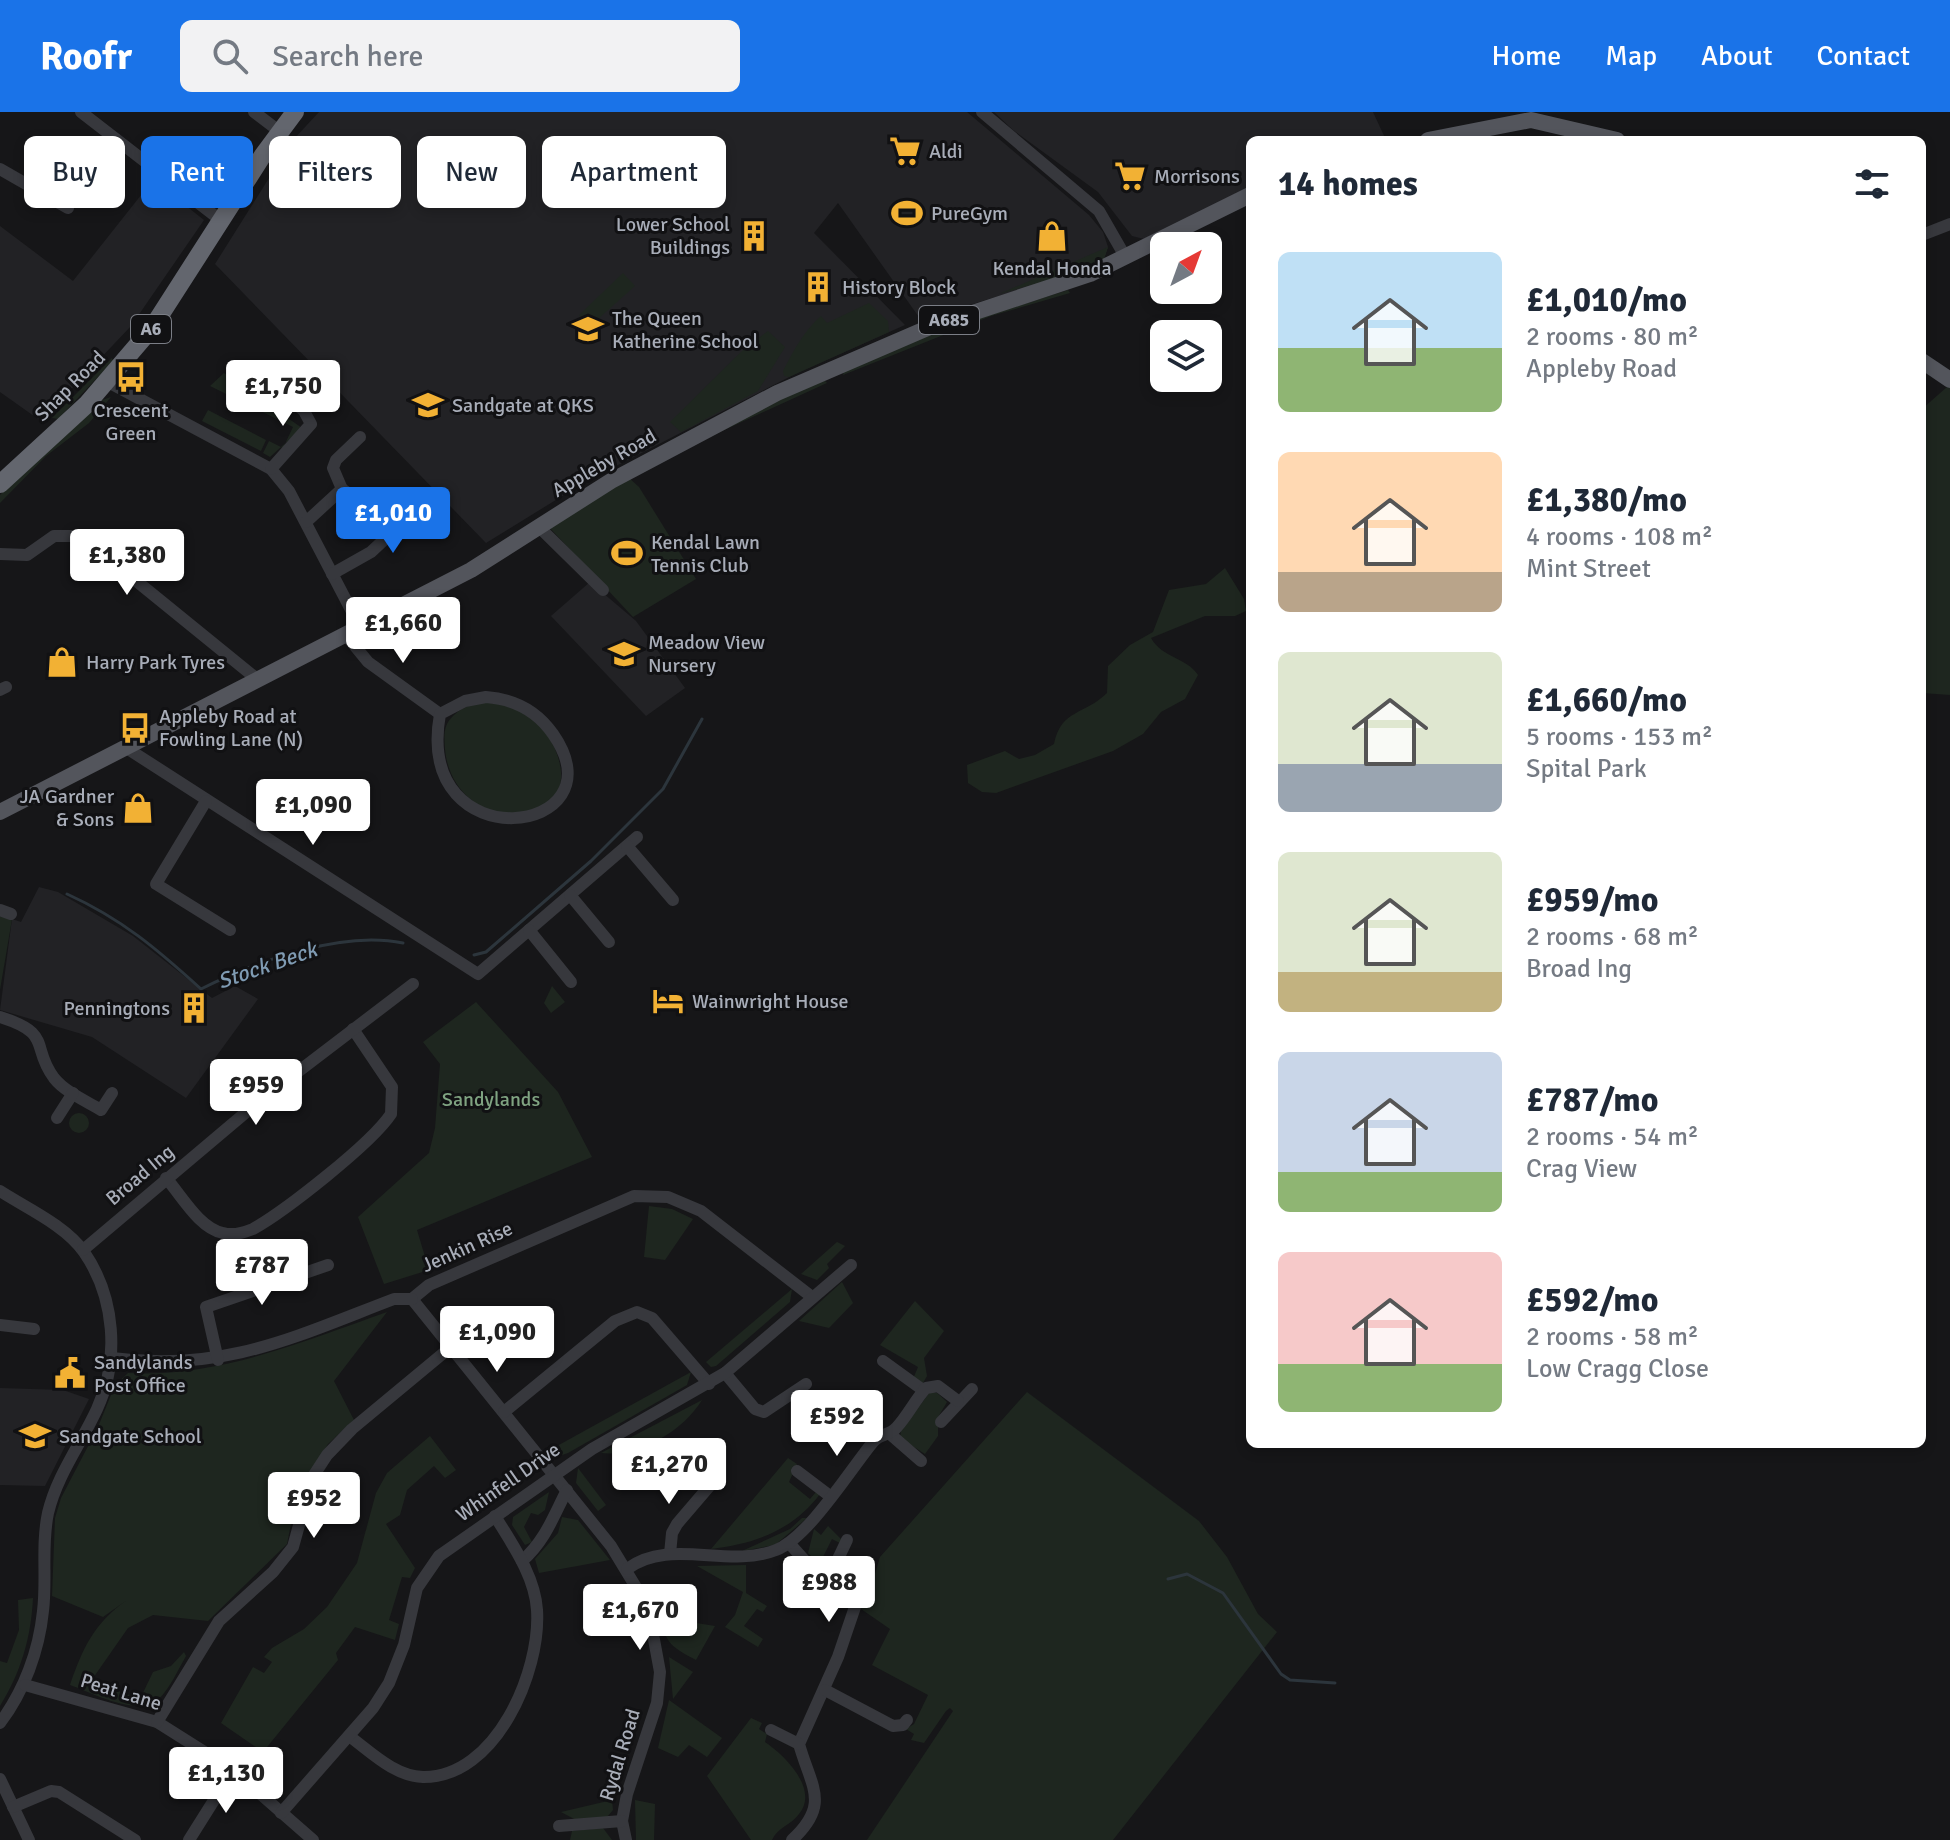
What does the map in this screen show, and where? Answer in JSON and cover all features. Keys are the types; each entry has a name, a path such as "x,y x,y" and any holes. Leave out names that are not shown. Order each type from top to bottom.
{"highway":[{"name":"Shap Road","path":"0,484 108,382 165,311 279,131 295,112"}],"main road":[{"path":"1449,136 1531,120 1600,136"},
{"name":"Appleby Road","path":"0,812 128,749 471,570 651,459 831,368 930,327 1060,285 1126,258 1246,197"},
{"path":"1926,364 1950,380"}],"street":[{"path":"81,112 223,222"},
{"path":"254,112 279,131"},
{"path":"982,112 1099,211 1126,258"},
{"path":"0,169 24,183"},
{"path":"1926,233 1950,224"},
{"path":"108,382 271,469 289,491 306,522 332,574 352,631 368,662 440,714"},
{"path":"271,469 311,424 304,411 278,389"},
{"path":"360,437 336,460 333,468 342,489 370,509 393,493"},
{"path":"306,522 342,489"},
{"path":"332,574 371,552 429,498"},
{"path":"538,526 603,590"},
{"path":"0,554 27,555 54,536 81,536 257,679"},
{"path":"486,697 505,699 538,716 551,731 565,757 566,780 558,799 550,808 518,820 502,820 466,802 454,792 437,755 440,714 465,701 486,697"},
{"path":"128,749 478,974 632,841 673,900"},
{"path":"206,801 156,884 230,930"},
{"path":"570,895 609,942"},
{"path":"529,930 571,982"},
{"name":"Broad Ing","path":"83,1250 166,1178 413,984"},
{"path":"0,1017 32,1032 55,1079 73,1093 101,1110 112,1093"},
{"path":"166,1178 210,1229 226,1234 254,1228 318,1181 391,1114 392,1087 353,1029"},
{"path":"57,1118 73,1093"},
{"path":"0,1209 4,1193 60,1230 83,1250 106,1305 114,1345 98,1407 70,1459 48,1514 43,1612 25,1685 0,1723"},
{"name":"Jenkin Rise","path":"112,1358 155,1364 218,1360 260,1350 394,1299 412,1299 429,1285 634,1196 668,1197 701,1211 812,1297"},
{"path":"218,1360 206,1307 328,1265"},
{"name":"Whinfell Drive","path":"281,1813 373,1708 394,1672 417,1588 425,1571 439,1556 554,1474 725,1373 851,1265"},
{"name":"Rydal Road","path":"412,1299 567,1490 627,1569 648,1607 660,1672 657,1703 627,1794 622,1821 626,1840"},
{"path":"504,1412 615,1321 637,1312 652,1318 709,1384"},
{"path":"0,1325 34,1329"},
{"path":"157,1722 219,1621 273,1572 293,1547 312,1478 327,1455 352,1429 452,1346"},
{"path":"883,1361 923,1390"},
{"path":"725,1373 755,1409 764,1412 806,1384"},
{"path":"627,1569 652,1556 754,1556 789,1543 875,1439 890,1434 923,1390 938,1386 958,1401"},
{"path":"941,1422 972,1389"},
{"path":"890,1434 921,1461"},
{"path":"797,1471 830,1496"},
{"path":"670,1554 672,1533 677,1524 718,1476"},
{"path":"522,1561 551,1527 567,1490"},
{"path":"349,1736 394,1770 422,1777 446,1773 467,1762 493,1738 511,1715 527,1685 534,1658 537,1609 534,1588 522,1561 495,1516"},
{"path":"828,1580 847,1540"},
{"path":"789,1543 815,1572 848,1591 855,1607 825,1690 799,1744"},
{"name":"Peat Lane","path":"25,1685 157,1722 233,1770 313,1840"},
{"path":"825,1690 893,1726 903,1725 907,1720"},
{"path":"886,1740 893,1726"},
{"path":"771,1730 799,1744 817,1796 811,1821 792,1840"},
{"path":"189,1840 233,1770"},
{"path":"0,1779 29,1840"},
{"path":"13,1807 59,1792 135,1840"},
{"path":"817,1796 833,1794"},
{"path":"559,1826 622,1821"}],"shaded area":[{"name":"The Queen Katherine School","path":"319,112 967,112 1089,215 1103,232 1108,247 1104,259 1067,275 921,320 838,203 814,233 905,325 797,373 585,482 486,543 215,264 269,178 269,208 401,208 401,136 297,136"},
{"path":"994,112 1373,112 1384,136 1246,136 1246,191 1159,232 1150,232 1150,236 1144,239 1132,236 1098,192 1013,130"},
{"path":"141,195 141,208 189,208 204,220 131,326 41,421 0,392 0,226 73,281"},
{"name":"Meadow View Nursery","path":"590,582 636,621 685,688 646,716 551,616"},
{"path":"39,887 58,892 133,936 212,998 235,986 258,999 186,1098 92,1037 0,1010 12,919 21,922"},
{"name":"Sandgate School","path":"0,1388 63,1390 89,1399 45,1486 0,1485"}],"green space":[{"path":"1108,247 1104,259 1067,275 999,294"},
{"path":"623,273 635,286 588,328 579,315"},
{"path":"1068,290 1070,293 991,316 843,375 844,369 902,343"},
{"path":"869,303 888,321 889,332 789,377 784,376 783,371 799,342 821,316 827,323"},
{"path":"768,331 785,347 758,391 681,432 670,422 742,351"},
{"path":"112,358 113,361 58,419 52,418"},
{"path":"224,373 302,428 285,443 293,427 210,386"},
{"path":"823,379 827,383 698,442 805,386"},
{"path":"1947,387 1950,388 1950,695 1926,693 1926,405"},
{"path":"111,397 89,423 46,456 0,503 0,495 12,482 102,400"},
{"path":"208,410 266,440 261,451 202,421"},
{"path":"269,441 281,447 270,457 263,453"},
{"name":"Kendal Lawn Tennis Club","path":"629,478 639,487 696,579 633,617 549,527"},
{"path":"1225,568 1244,599 1246,611 1235,616 1205,616 1151,638 1161,650 1187,664 1198,675 1185,699 1161,712 1143,734 1113,751 996,793 982,792 968,783 967,765 1005,751 1019,759 1035,755 1054,744 1057,733 1068,718 1107,693 1108,666 1130,645 1153,632 1169,590 1206,584"},
{"path":"487,701 528,715 538,723 554,746 559,760 560,787 553,799 542,807 525,813 492,811 477,804 455,781 445,749 446,726 461,709"},
{"path":"0,916 12,919 0,990"},
{"path":"552,986 565,1002 551,1013 544,1003"},
{"name":"Sandylands","path":"476,1002 558,1092 592,1157 417,1230 429,1270 384,1284 358,1217 429,1153 435,1128 440,1064 423,1042"},
{"path":"79,1113 86,1116 89,1123 86,1130 79,1133 72,1130 69,1123 72,1116"},
{"path":"649,1206 672,1209 693,1219 665,1260 644,1257"},
{"path":"837,1242 845,1246 827,1264 829,1268 817,1280 801,1274"},
{"path":"842,1282 853,1303 829,1328 799,1321"},
{"path":"792,1289 790,1302 716,1366 711,1367 706,1362"},
{"path":"915,1301 944,1331 924,1358 927,1376 923,1383 913,1379 918,1367 880,1345"},
{"path":"387,1312 334,1381 354,1420 328,1444 297,1494 287,1544 208,1621 153,1615 128,1628 91,1681 140,1699 153,1672 171,1666 184,1652 186,1656 163,1695 150,1704 128,1705 70,1685 91,1637 106,1618 127,1600 103,1617 52,1596 55,1518 61,1498 98,1427 115,1385 128,1373 194,1370 227,1364"},
{"path":"691,1372 687,1385 568,1453 559,1456 548,1451"},
{"path":"930,1392 937,1393 947,1402 938,1417 938,1436 925,1454 900,1438 901,1431"},
{"path":"1027,1392 1199,1521 1227,1557 1258,1614 1277,1632 1113,1840 867,1840 953,1711 950,1708 946,1711 924,1743 911,1740 914,1734 906,1729 914,1724 928,1695 872,1665 890,1629 861,1609 859,1598 869,1594 880,1557"},
{"path":"702,1400 683,1422 658,1440 630,1451 601,1453"},
{"path":"430,1436 456,1470 445,1478 434,1466 407,1490 400,1515 386,1524 415,1568 410,1578 402,1577 389,1620 399,1624 395,1640 355,1627 336,1653 338,1660 263,1752 221,1723 253,1667 264,1673 272,1662 264,1657 272,1648 304,1629 327,1607 357,1563 376,1493 387,1473"},
{"path":"788,1458 797,1464 789,1482 810,1499 816,1492 820,1494 798,1517 772,1533 711,1549"},
{"path":"578,1468 606,1505 598,1511 576,1483"},
{"path":"549,1492 545,1510 538,1515 531,1513 524,1527 532,1542 525,1545 512,1525 513,1517"},
{"path":"562,1517 578,1520 610,1560 539,1573 535,1559 558,1533"},
{"path":"802,1518 807,1518 775,1545 742,1551 790,1529"},
{"path":"828,1526 842,1540 840,1543 832,1539 820,1563 828,1568 825,1570 808,1553 814,1529 821,1535"},
{"path":"746,1565 746,1593 767,1606 763,1612 757,1609 744,1626 763,1639 758,1647 725,1627 735,1615 743,1592 697,1566"},
{"path":"33,1598 24,1654 0,1706 0,1661 7,1663 19,1630 18,1600"},
{"path":"684,1621 715,1626 696,1660 673,1646 666,1637 662,1623"},
{"path":"669,1657 693,1672 673,1699"},
{"path":"669,1700 722,1738 707,1757 689,1745 678,1757 658,1748"},
{"path":"751,1718 762,1723 759,1729 767,1734 765,1742 797,1773 805,1794 799,1814 772,1840 751,1840 707,1776"},
{"path":"612,1800 613,1810 607,1817 576,1820 561,1812"},
{"path":"635,1800 655,1804 654,1840 636,1840"},
{"path":"603,1828 612,1840 570,1840 572,1831"}],"waterway":[{"path":"474,955 486,952 591,861 663,789 702,719"},
{"name":"Stock Beck","path":"67,894 138,936 201,989 273,959 327,944 379,940 403,943"},
{"path":"1168,1579 1187,1574 1223,1593 1281,1674 1290,1680 1335,1683"}],"place":[{"name":"Aldi","path":"905,151"},
{"name":"Morrisons","path":"1130,176"},
{"name":"PureGym","path":"907,213"},
{"name":"Lower School Buildings","path":"754,236"},
{"name":"Kendal Honda","path":"1052,236"},
{"name":"History Block","path":"818,287"},
{"name":"The Queen Katherine School","path":"588,329"},
{"name":"Crescent Green","path":"131,377"},
{"name":"Sandgate at QKS","path":"428,405"},
{"name":"Kendal Lawn Tennis Club","path":"627,553"},
{"name":"Meadow View Nursery","path":"624,654"},
{"name":"Harry Park Tyres","path":"62,662"},
{"name":"Appleby Road at Fowling Lane (N)","path":"135,728"},
{"name":"JA Gardner & Sons","path":"138,808"},
{"name":"Wainwright House","path":"668,1001"},
{"name":"Penningtons","path":"194,1008"},
{"name":"Sandylands Post Office","path":"70,1373"},
{"name":"Sandgate School","path":"35,1436"}]}
